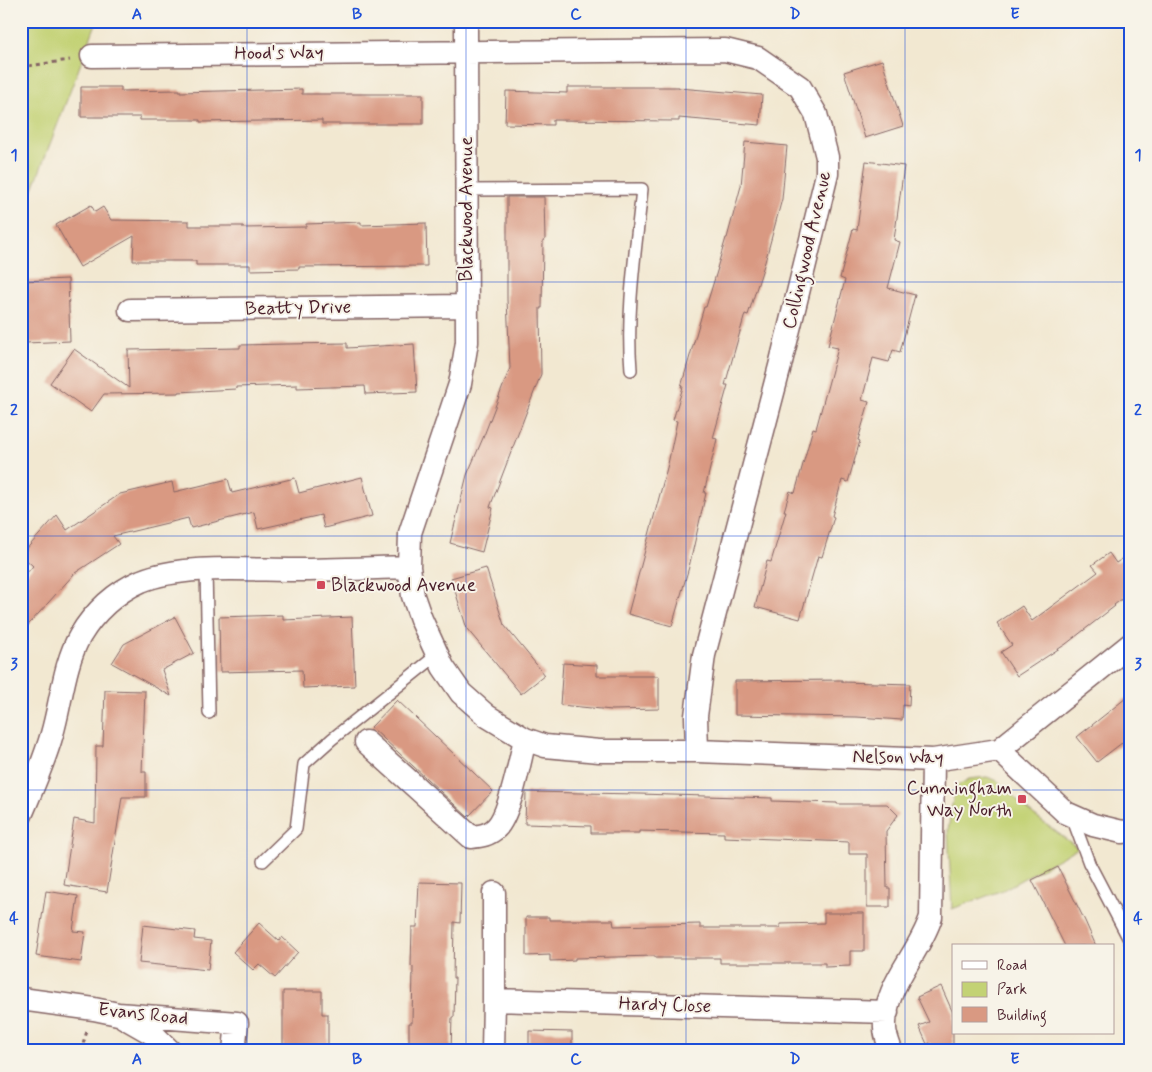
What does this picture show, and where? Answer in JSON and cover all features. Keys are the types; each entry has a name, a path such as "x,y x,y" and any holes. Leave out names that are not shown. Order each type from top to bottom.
{"street":[{"name":"Blackwood Avenue","path":"466,21 467,342 460,384 410,533 409,567 414,596 421,619 443,667 461,693 486,716 525,739 545,746 599,751 697,752"},
{"name":"Collingwood Avenue","path":"466,53 725,50 758,58 780,72 800,87 816,114 827,157 827,174 780,366 704,655 696,716 697,752"},
{"name":"Hood's Way","path":"92,56 363,52 466,53"},
{"name":"Beatty Drive","path":"130,310 466,306"},
{"path":"24,802 52,734 73,655 80,637 105,604 122,591 142,581 168,574 206,570 308,570 409,567"},
{"path":"1131,644 999,750 1066,813 1093,825 1122,832 1131,831"},
{"path":"366,742 471,837 486,835 497,828 505,816 525,739"},
{"name":"Nelson Way","path":"697,752 933,760 999,750"},
{"path":"891,1051 885,1028 894,986 926,932 931,917 933,760"},
{"path":"493,1051 494,893"},
{"name":"Evans Road","path":"21,999 118,1014 237,1023 234,1051"},
{"name":"Hardy Close","path":"494,1000 887,1012"},
{"path":"118,1014 153,1034 170,1051"}],"lane":[{"path":"466,190 642,189 631,293 629,342 631,370"},
{"path":"206,570 209,713"},
{"path":"263,861 296,829 304,764 332,738 438,655"},
{"path":"1071,815 1089,863 1131,943"}],"path":[{"path":"21,67 92,56"}],"green space":[{"path":"21,21 97,21 21,220"},
{"path":"987,777 998,781 1028,811 1078,848 1003,890 952,909 948,830 955,787 969,779"}],"building":[{"path":"882,60 903,126 865,138 844,72"},
{"path":"81,87 121,87 121,91 180,90 180,92 302,89 302,94 423,94 423,124 322,124 322,120 200,122 200,120 140,120 140,117 81,117"},
{"path":"567,87 679,87 762,95 760,125 679,118 679,121 553,120 553,125 505,124 506,91 567,93"},
{"path":"745,142 787,146 782,199 765,262 748,315 745,314 725,385 728,385 713,438 717,439 704,493 706,493 689,567 672,626 628,614 668,464 677,421 673,420 683,387 681,387 741,186"},
{"path":"866,161 904,166 894,240 900,242 888,288 915,295 900,352 893,350 889,362 873,358 862,400 869,402 858,440 860,441 848,482 842,480 832,516 834,517 822,557 818,556 800,619 755,607 767,561 771,562 790,491 795,493 813,428 816,429 838,348 828,346 845,280 840,278 853,229 857,230"},
{"path":"507,197 544,197 545,240 543,241 542,308 540,308 541,374 490,507 493,508 482,552 450,543 467,475 510,368 507,299"},
{"path":"91,205 95,212 103,207 111,220 189,221 189,226 243,226 243,228 306,227 306,224 361,222 361,225 426,223 427,266 299,267 299,269 250,270 250,265 196,265 196,261 133,261 134,236 80,267 56,225"},
{"path":"68,279 70,341 26,343 22,281"},
{"path":"347,343 347,348 414,344 417,392 366,394 365,386 297,388 297,385 236,387 236,389 178,393 104,394 91,412 50,383 74,349 129,388 128,350 240,348 240,345"},
{"path":"362,477 372,516 324,528 321,515 258,529 254,512 191,528 188,518 113,536 119,544 75,573 21,633 21,580 33,566 21,555 57,515 67,530 120,494 172,482 174,492 228,479 232,493 295,478 299,493"},
{"path":"1109,553 1116,563 1131,553 1131,592 1066,644 1017,676 1001,652 1012,645 997,623 1022,606 1032,621 1098,572 1092,565"},
{"path":"486,568 504,625 545,675 521,694 467,629 451,578"},
{"path":"283,615 283,620 352,617 355,686 303,688 302,670 220,672 219,617"},
{"path":"175,617 194,653 162,670 171,696 112,663 124,644"},
{"path":"563,663 597,665 597,676 659,676 659,709 612,710 560,705"},
{"path":"842,680 842,682 910,684 909,706 903,705 902,720 857,717 735,715 735,681"},
{"path":"105,690 145,691 142,772 146,772 146,797 122,797 107,892 64,885 74,819 95,823 96,746 103,746"},
{"path":"1131,694 1131,736 1097,762 1077,737"},
{"path":"397,700 493,791 468,817 371,727"},
{"path":"526,792 772,798 772,801 887,804 898,815 886,831 887,888 890,888 890,907 867,907 867,854 849,854 849,842 724,837 724,833 639,831 639,833 591,833 591,826 525,824"},
{"path":"1058,867 1095,944 1064,944 1032,880"},
{"path":"419,882 461,883 460,923 454,922 453,978 455,978 451,1051 409,1051 409,1023 412,1023 412,927 417,927"},
{"path":"46,891 78,896 73,931 85,932 81,962 36,956"},
{"path":"824,913 864,913 864,951 850,951 850,966 825,967 825,963 720,963 720,958 655,958 655,956 575,958 575,960 550,961 550,955 526,956 526,917 549,917 549,920 613,920 614,926 700,924 700,928 780,928 780,924 824,923"},
{"path":"259,923 279,941 282,937 298,952 275,978 259,964 253,970 233,952"},
{"path":"143,925 195,931 194,939 211,941 208,970 139,963"},
{"path":"941,986 952,1011 953,1051 933,1051 930,1043 927,1044 919,1026 929,1022 917,997"},
{"path":"283,991 322,991 322,1014 328,1014 328,1051 283,1051"},
{"path":"529,1031 572,1032 572,1051 529,1051"}],"place":[{"name":"Blackwood Avenue","path":"321,585"},
{"name":"Cunningham Way North","path":"1022,799"}]}
